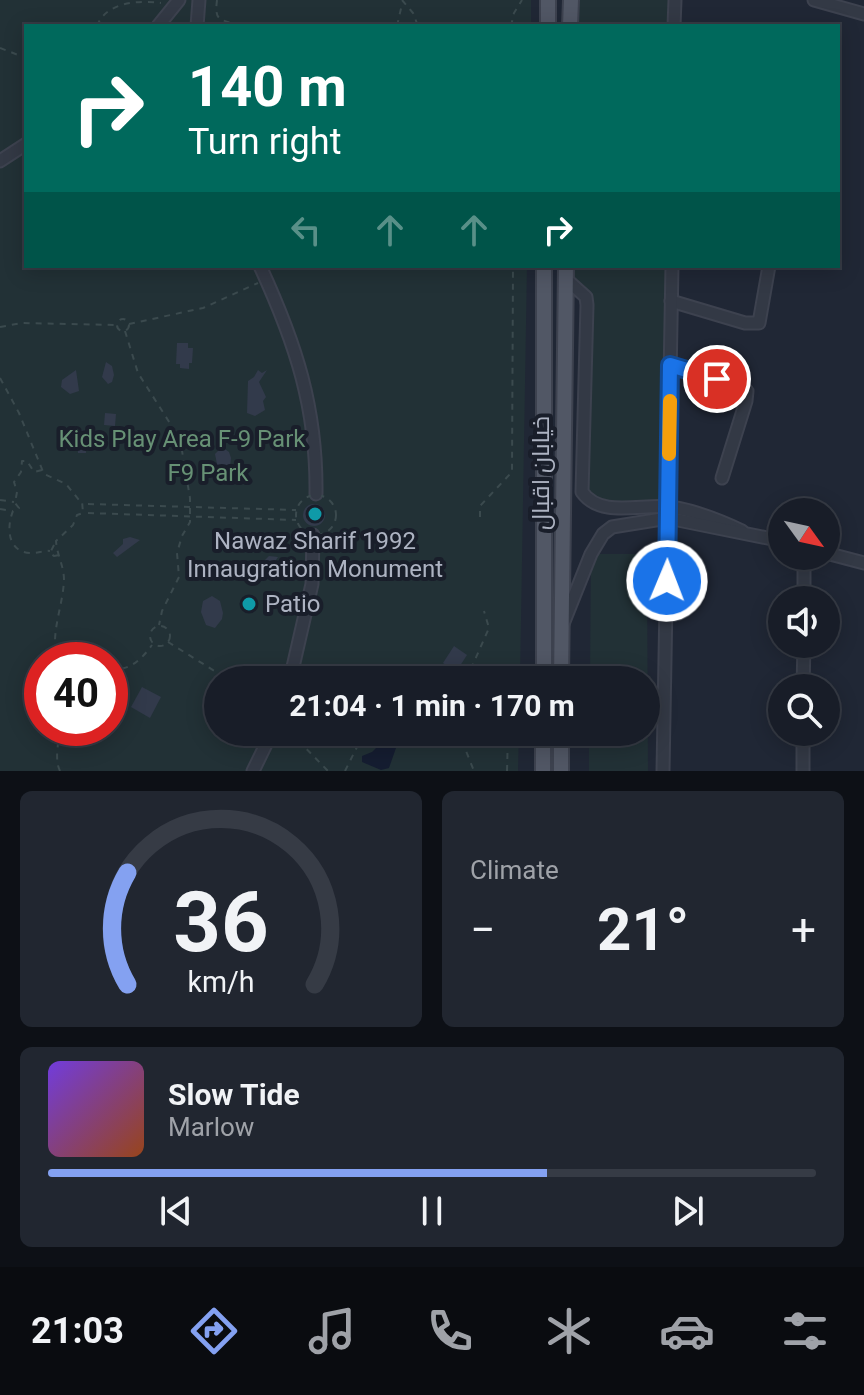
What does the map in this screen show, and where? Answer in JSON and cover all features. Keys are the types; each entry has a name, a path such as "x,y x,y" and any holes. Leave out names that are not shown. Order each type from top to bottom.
{"main road":[{"path":"548,0 548,24"},
{"path":"570,24 571,0"},
{"name":"خیابان اقبال","path":"544,268 544,666"},
{"name":"خیابان اقبال","path":"561,666 566,272"},
{"path":"543,746 543,771"},
{"path":"561,746 561,771"}],"street":[{"path":"197,24 199,0"},
{"path":"674,24 675,0"},
{"path":"814,0 864,14"},
{"path":"160,24 176,3"},
{"path":"0,161 24,145"},
{"path":"261,268 304,377 313,422 316,494"},
{"path":"663,771 672,268"},
{"path":"671,301 745,323 759,323 769,268"},
{"path":"566,272 586,297 587,305 582,492 587,500 624,508 712,517 742,531 768,538"},
{"path":"670,365 741,385 747,391 722,478"},
{"path":"561,630 582,573 603,534 612,527 668,512"},
{"path":"293,666 312,584 313,535"},
{"path":"840,557 864,563"},
{"path":"253,771 265,746"},
{"path":"803,746 803,771"}],"path":[{"path":"217,0 215,12 218,18 230,24"},
{"path":"511,24 522,0"},
{"path":"397,24 402,1"},
{"path":"402,1 413,13 417,24"},
{"path":"98,24 105,11 122,3 176,3"},
{"path":"0,48 24,57"},
{"path":"480,517 480,506 512,472 513,268"},
{"path":"117,325 122,319 129,324 203,308 266,279"},
{"path":"0,327 22,323 117,325"},
{"path":"129,324 125,331 138,373 180,439 191,507 191,516 178,546 179,577 162,611 159,625"},
{"path":"117,325 125,331"},
{"path":"0,378 43,470 48,477 66,484 82,501 83,513 77,515 73,525 56,539 63,585 55,642"},
{"path":"15,503 17,492 14,482 21,472 22,461 27,461 34,472 43,470"},
{"path":"316,494 332,502 336,520 325,533 313,535 302,530 296,520 296,510 303,499 316,494"},
{"path":"0,500 15,503 19,508 13,511 0,509"},
{"path":"88,504 296,510"},
{"path":"117,505 117,514"},
{"path":"13,511 9,534 13,544 28,553 50,551 56,545"},
{"path":"88,513 296,520"},
{"path":"50,551 54,556 60,555"},
{"path":"472,666 489,628 484,611"},
{"path":"153,644 149,634 159,625 170,632 168,642"},
{"path":"153,644 160,646 168,642"},
{"path":"168,642 207,666"},
{"path":"128,667 135,664 153,644"},
{"path":"60,746 56,762 60,771"},
{"path":"304,746 328,771"},
{"path":"345,771 358,746"},
{"path":"464,746 474,771"},
{"path":"507,771 508,746"}],"green space":[{"name":"F9 Park","path":"0,0 531,0 531,24 24,24 24,268 527,268 520,666 204,666 204,746 519,746 518,771 0,771"},
{"path":"571,0 675,0 675,24 570,24"},
{"path":"567,268 672,268 669,507 624,508 587,500 587,305"},
{"path":"591,554 647,554 648,666 590,666"},
{"path":"589,746 648,746 648,771 589,771"}],"water":[{"path":"378,746 396,748 389,768 381,770 362,762 362,756"}],"building":[{"path":"177,343 188,343 188,348 193,348 189,369 176,364"},
{"path":"106,362 112,366 114,375 108,384 102,377"},
{"path":"76,370 79,391 70,394 61,387 62,380"},
{"path":"258,370 262,373 267,370 259,382 266,397 263,401 265,410 255,416 247,413 248,381"},
{"path":"105,413 116,414 115,426 104,425"},
{"path":"85,430 86,453 78,453 76,431"},
{"path":"222,447 231,458 225,474 218,469 215,454"},
{"path":"314,504 322,507 325,515 322,523 314,526 306,523 303,515 306,507"},
{"path":"130,537 140,540 117,557 113,553 123,544 123,539"},
{"path":"269,556 278,557 274,563 277,569 268,572 265,560"},
{"path":"212,596 220,601 223,613 215,628 206,625 201,612 203,601"},
{"path":"454,646 467,655 460,666 443,663"},
{"path":"142,687 161,697 150,718 131,707"}],"slow traffic":[{"path":"669,454 670,401"}],"place":[{"name":"Nawaz Sharif 1992 Innaugration Monument","path":"315,514"},
{"name":"Patio","path":"249,604"}],"route":[{"path":"667,581 670,365 717,379"}],"park label":[{"name":"Kids Play Area F-9 Park","path":"182,439"}]}
